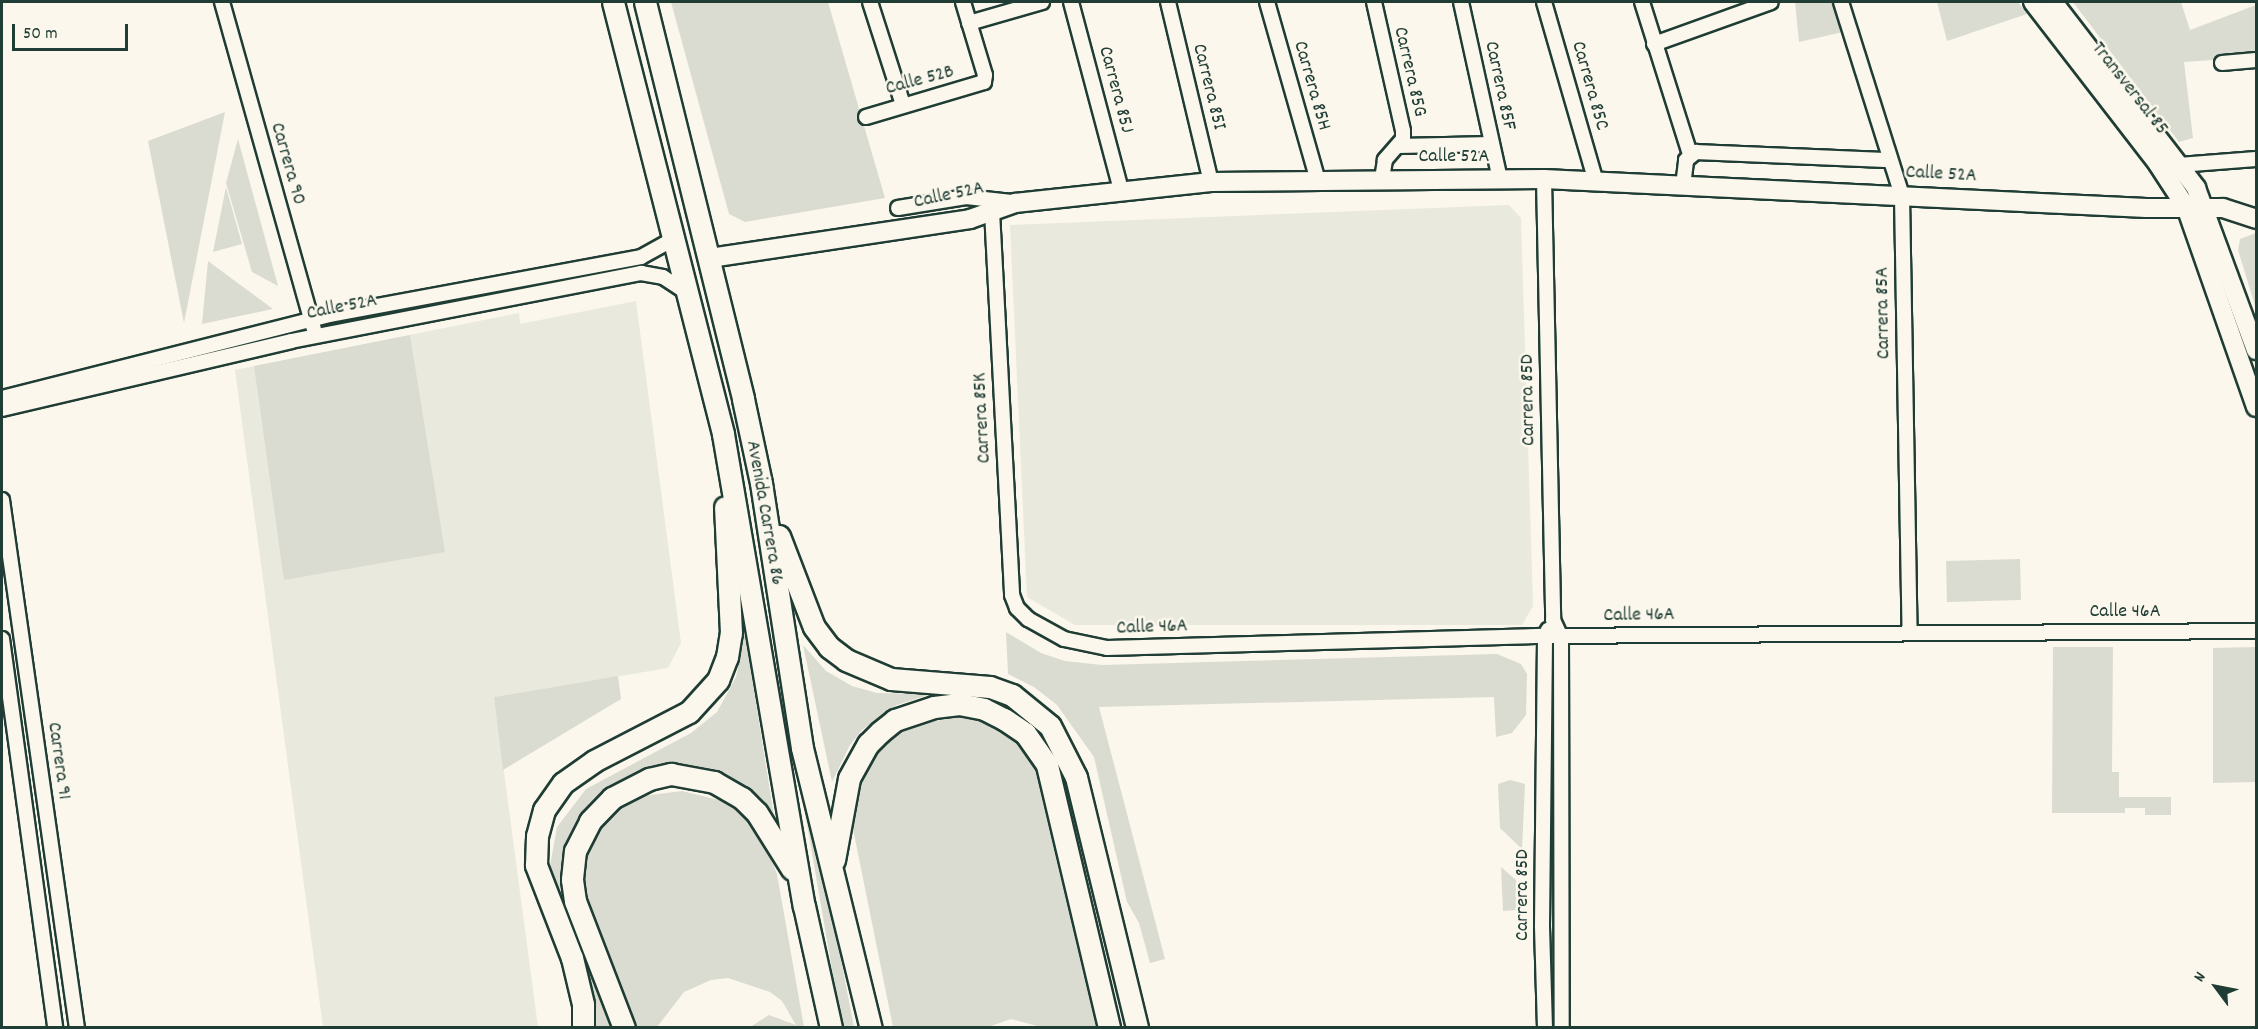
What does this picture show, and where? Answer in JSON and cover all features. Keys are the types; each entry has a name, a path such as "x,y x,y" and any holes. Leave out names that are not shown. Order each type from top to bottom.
{"main road":[{"name":"Avenida Carrera 86","path":"613,2 675,238 723,434 802,896 831,1028"},
{"name":"Avenida Carrera 86","path":"645,2 710,258 761,483 802,747 871,1028"},
{"path":"583,1028 583,1004 572,958 536,865 537,836 544,810 563,783 594,761 689,712 710,691 724,668 730,633 723,434"},
{"path":"761,483 795,585 814,627 829,647 864,670 891,679 990,687 1012,695 1050,726 1076,777 1137,1028"},
{"path":"833,866 849,778 868,744 880,732 895,720 934,707 959,704 984,709 1004,719 1025,733 1047,765 1109,1028"},
{"path":"624,1028 575,901 572,879 575,851 590,821 612,798 639,783 671,774 714,783 742,798 757,813 802,896"}],"street":[{"name":"Carrera 90","path":"222,2 316,336"},
{"path":"870,2 903,105"},
{"path":"963,2 969,23 1042,2"},
{"name":"Carrera 85J","path":"1071,2 1121,189"},
{"name":"Carrera 85I","path":"1168,2 1211,182"},
{"name":"Carrera 85H","path":"1267,2 1317,181"},
{"name":"Carrera 85G","path":"1374,2 1403,131 1398,146 1385,160 1382,180"},
{"name":"Carrera 85F","path":"1461,2 1500,180"},
{"name":"Carrera 85C","path":"1544,2 1596,182"},
{"path":"1642,2 1690,154 1683,186"},
{"path":"1654,44 1771,2"},
{"name":"Carrera 85A","path":"1841,2 1902,196 1910,633"},
{"name":"Transversal 85","path":"2033,2 2195,207"},
{"name":"Transversal 85","path":"2053,2 2179,165 2195,207"},
{"name":"Calle 52B","path":"866,117 984,82 985,75 969,23"},
{"path":"2222,63 2256,60"},
{"path":"1398,146 1492,144"},
{"path":"1690,154 1890,160"},
{"path":"2179,165 2256,159"},
{"name":"Calle 52A","path":"710,258 970,219 1015,202 1121,189 1211,182 1544,179 2195,207 2230,209 2256,219"},
{"name":"Carrera 85D","path":"1544,179 1553,620 1561,637 1562,1028"},
{"path":"898,208 966,197 1015,202"},
{"path":"2195,207 2256,350"},
{"path":"2195,207 2256,407"},
{"name":"Carrera 85K","path":"992,211 1012,595 1017,608 1028,619"},
{"name":"Calle 52A","path":"2,398 311,320 641,257 675,238"},
{"name":"Calle 52A","path":"2,410 316,336 641,273 663,277 689,294"},
{"name":"Carrera 91","path":"2,500 77,1028"},
{"name":"Calle 46A","path":"1028,619 1064,639 1107,648 1545,636 2256,631"},
{"name":"Carrera 85D","path":"1545,1028 1545,636 1553,620"},
{"name":"Carrera 91","path":"2,639 55,1028"}],"shaded area":[{"path":"671,2 828,2 885,198 745,222 729,214"},
{"path":"1795,2 1847,2 1856,29 1799,42"},
{"path":"1937,2 2018,2 2027,14 1947,41"},
{"path":"2073,2 2181,2 2190,30 2256,5 2256,57 2184,62 2193,138 2179,142"},
{"path":"225,112 184,323 148,141"},
{"path":"238,139 278,286 252,272 226,183"},
{"path":"226,187 242,244 213,252"},
{"path":"1509,205 1521,218 1533,606 1522,625 1075,625 1027,597 1010,225"},
{"path":"2256,233 2256,309 2238,250 2240,239"},
{"path":"208,261 273,309 202,324"},
{"path":"636,301 681,643 668,668 494,697 538,1027 323,1027 235,370 519,313 520,324"},
{"path":"410,335 445,552 284,580 254,366"},
{"path":"2020,559 2021,600 1947,602 1946,561"},
{"path":"1006,632 1041,653 1065,661 1102,665 1497,654 1521,664 1527,674 1526,715 1512,733 1496,737 1494,697 1099,707 1165,959 1150,963 1139,923 1127,902 1094,757 1057,705 1034,687 1008,674"},
{"path":"745,634 774,816 736,783 709,773 629,779 563,869 565,914 553,887 550,866 557,827 586,789 691,733 717,712 736,677"},
{"path":"803,645 826,671 852,686 877,693 931,694 897,705 862,730 850,745 832,782"},
{"path":"2053,647 2113,647 2112,772 2119,772 2119,797 2171,797 2171,815 2145,815 2145,808 2125,808 2125,813 2052,813"},
{"path":"2256,647 2256,782 2213,783 2213,648"},
{"path":"618,676 621,699 503,770 494,697"},
{"path":"958,717 994,723 1022,740 1034,754 1106,1027 1041,1027 1011,1019 988,1027 893,1027 851,819 853,801 871,758 890,737 908,726"},
{"path":"1510,780 1525,784 1522,849 1500,828 1498,784"},
{"path":"800,784 835,929 854,1027 842,1027"},
{"path":"682,791 727,802 744,813 760,833 777,874 804,1027 750,1027 769,1015 796,1025 782,1001 770,992 728,978 711,980 684,992 657,1027 632,1028 583,907 582,867 587,848 607,816 643,796"},
{"path":"1501,867 1516,880 1517,910 1503,911"},
{"path":"587,964 613,1027 595,1027"}]}
